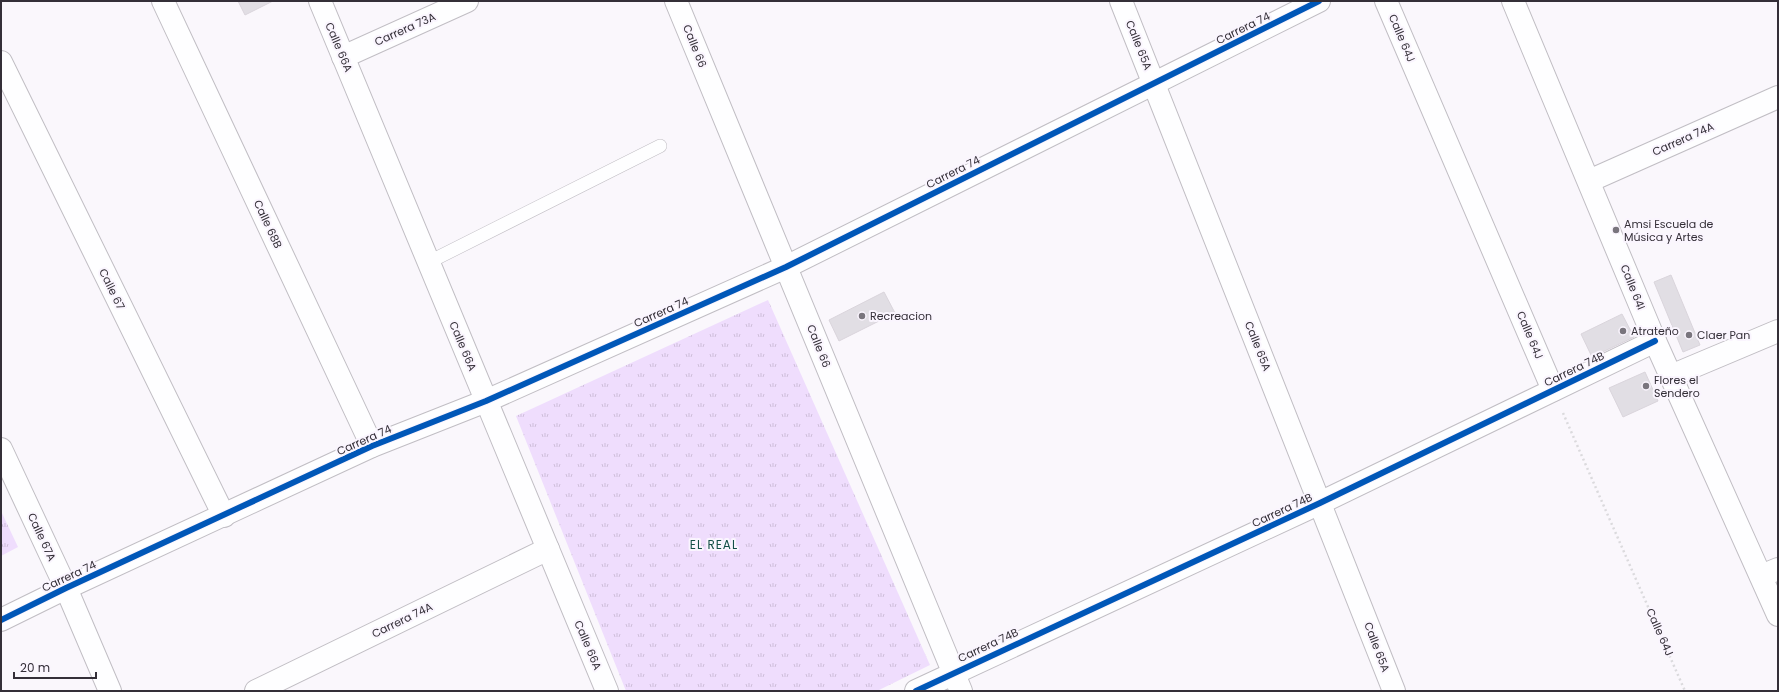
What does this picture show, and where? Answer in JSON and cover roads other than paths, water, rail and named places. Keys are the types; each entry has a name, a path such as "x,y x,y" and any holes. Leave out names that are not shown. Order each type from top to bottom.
{"street":[{"name":"Calle 68B","path":"163,1 372,446"},
{"name":"Calle 66A","path":"320,1 607,691"},
{"name":"Carrera 73A","path":"343,57 467,1"},
{"name":"Calle 66","path":"676,1 957,682"},
{"name":"Calle 65A","path":"1121,1 1394,691"},
{"name":"Carrera 74","path":"1,620 66,588 372,446 486,401 786,267 1319,1"},
{"name":"Calle 64J","path":"1386,1 1553,390"},
{"name":"Calle 64I","path":"1513,1 1655,341 1769,572 1778,615"},
{"name":"Calle 67","path":"1,62 224,516"},
{"name":"Carrera 74A","path":"1589,180 1778,98"},
{"path":"1671,376 1778,331"},
{"name":"Carrera 74B","path":"916,691 957,682 1320,503 1655,341"},
{"name":"Calle 67A","path":"1,449 66,588 110,691"},
{"name":"Carrera 74A","path":"256,691 548,549"}],"lane":[{"path":"429,262 660,146"}],"place":[{"name":"Amsi Escuela de Música y Artes","path":"1616,230"},
{"name":"Recreacion","path":"862,316"},
{"name":"Atrateño","path":"1623,331"},
{"name":"Claer Pan","path":"1689,335"},
{"name":"Flores el Sendero","path":"1646,386"}],"district":[{"name":"EL REAL","path":"714,545"}]}
